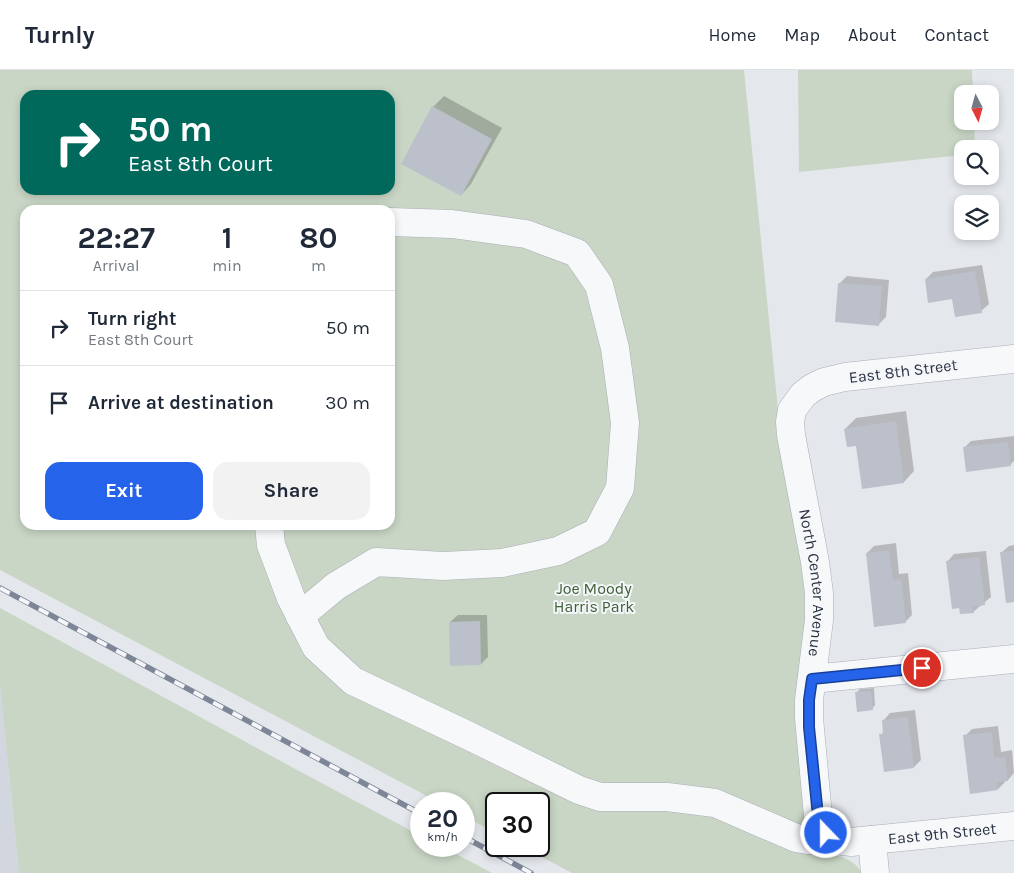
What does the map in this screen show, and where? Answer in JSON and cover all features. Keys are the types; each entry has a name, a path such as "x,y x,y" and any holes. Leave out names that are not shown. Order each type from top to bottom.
{"street":[{"path":"300,616 336,586 376,562 443,566 502,563 558,551 597,532 620,488 625,423 616,348 599,285 577,253 526,234 452,224 395,222"},
{"name":"East 8th Street","path":"798,400 818,384 846,377 1014,359"},
{"name":"North Center Avenue","path":"798,400 791,415 792,435 816,562 820,594 819,620 809,700 809,727 818,816 823,829 834,839"},
{"path":"270,530 272,545 291,598 316,647 353,681 579,790 600,797 666,797 715,803 796,838 808,840 834,839 851,842 872,840 875,873"},
{"path":"812,679 1014,660"},
{"name":"East 9th Street","path":"872,840 1014,826"}],"shaded area":[{"path":"0,685 19,873 0,873"}],"green space":[{"name":"Joe Moody Harris Park","path":"0,70 744,70 779,420 808,581 811,851 840,856 852,862 862,873 572,873 542,857 550,857 550,792 485,792 485,827 475,822 475,792 419,792 0,570"},
{"path":"798,70 972,70 973,85 954,85 954,130 974,130 975,140 954,140 954,156 799,172"},
{"path":"0,608 410,830 410,857 462,857 492,873 19,873 0,685"}],"building":[{"path":"432,106 492,139 461,196 401,164"},
{"path":"975,271 982,313 955,317 952,299 928,303 925,279"},
{"path":"838,283 882,286 879,326 835,322"},
{"path":"896,421 904,483 862,489 856,446 847,447 844,429"},
{"path":"1008,442 1011,466 966,472 963,447"},
{"path":"889,550 893,580 901,579 906,623 874,627 866,553"},
{"path":"1014,551 1014,602 1006,603 1000,552"},
{"path":"979,557 985,605 973,607 974,613 960,614 959,608 952,609 946,561"},
{"path":"480,621 481,665 450,666 449,622"},
{"path":"871,691 873,710 857,712 855,692"},
{"path":"908,717 914,768 884,772 879,734 883,734 882,720"},
{"path":"992,732 994,758 1005,757 1008,781 997,782 998,790 970,794 963,735"}],"railway":[{"path":"0,588 410,808"},
{"path":"475,843 531,873"}],"route":[{"path":"826,833 818,816 809,727 809,700 812,679 922,668"}]}
